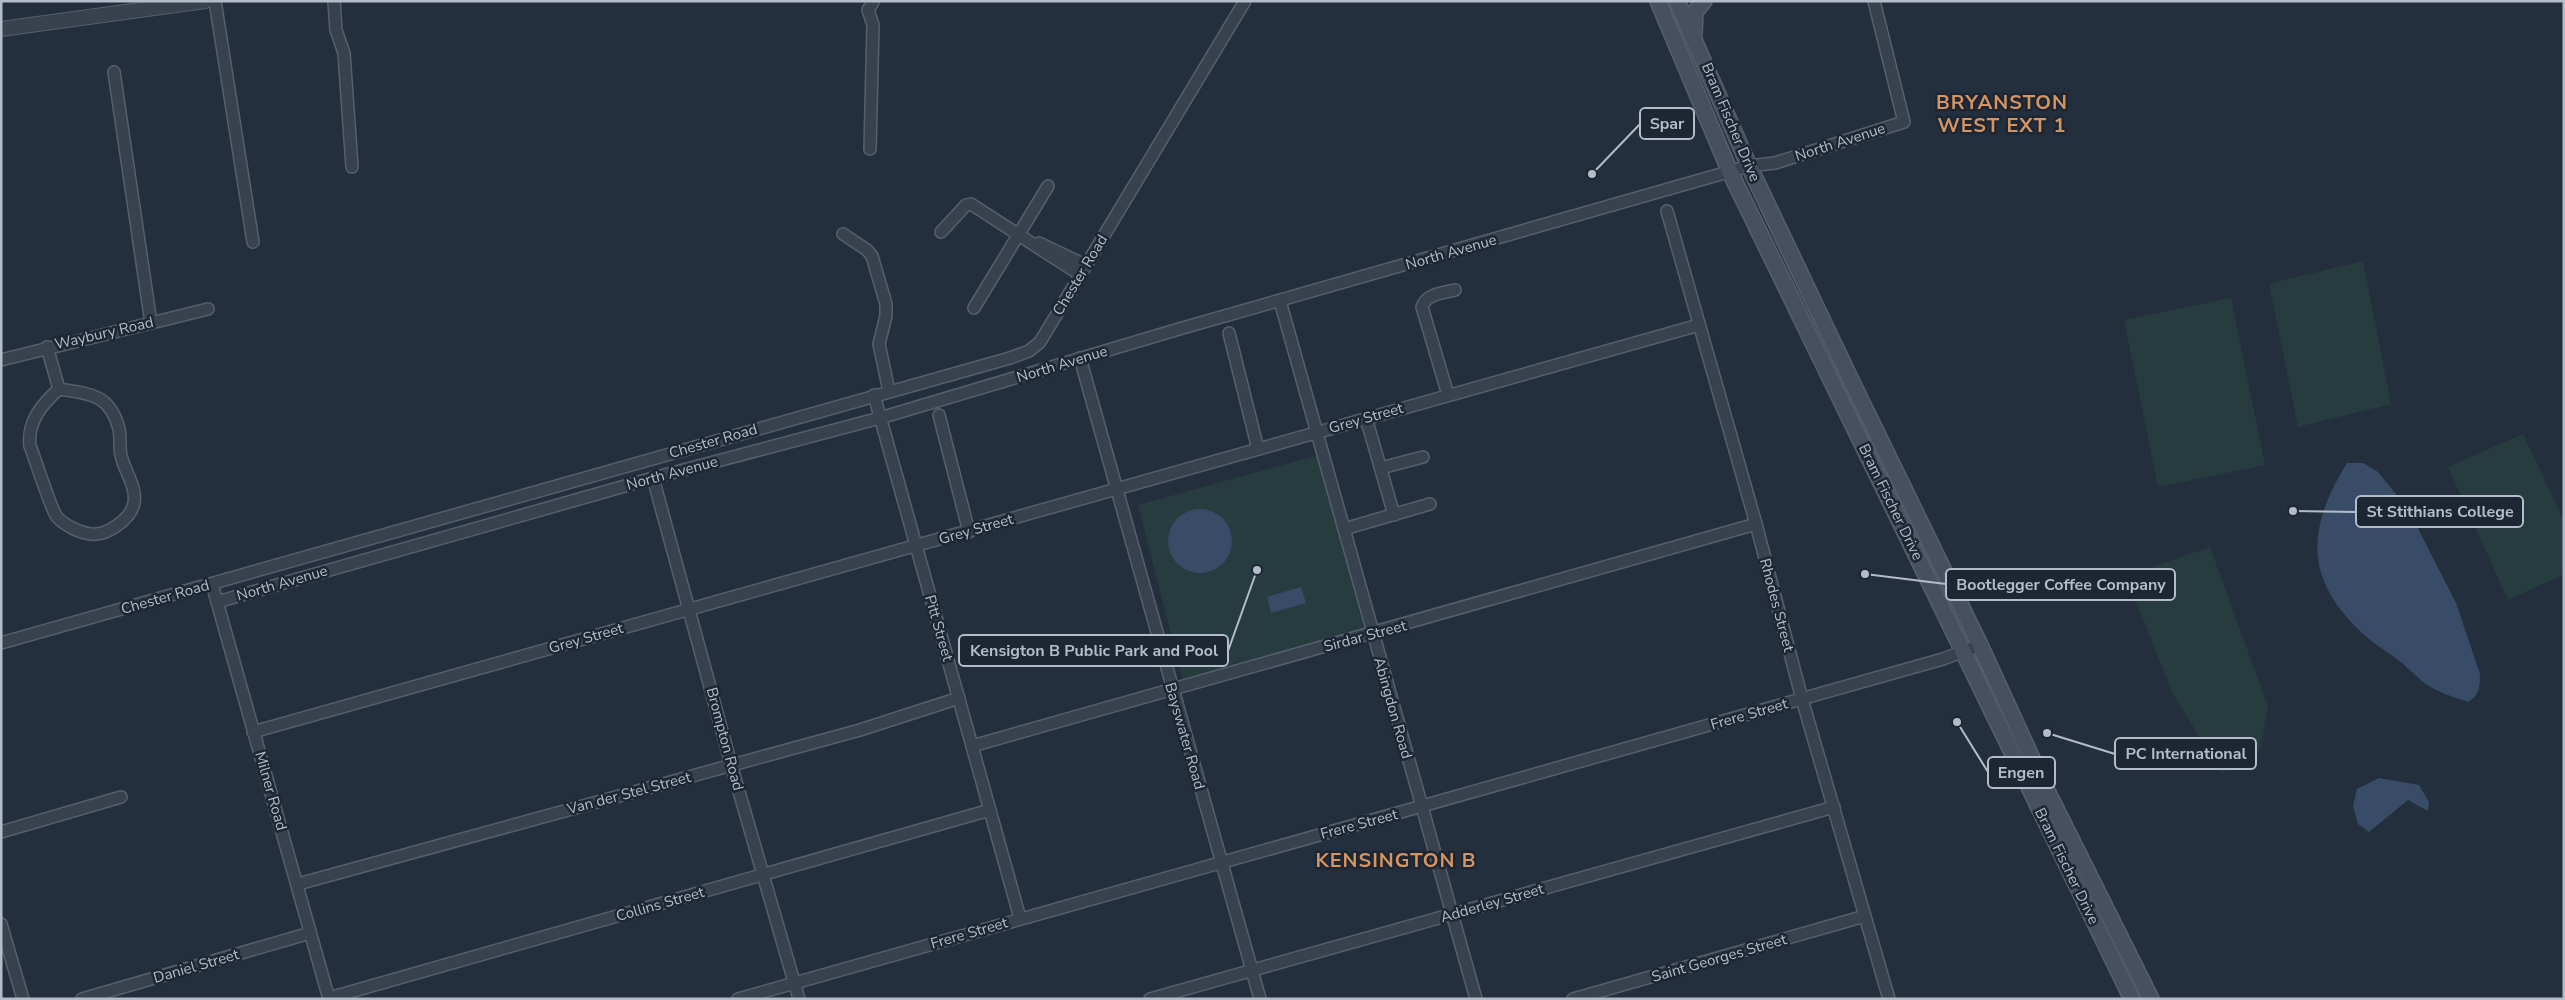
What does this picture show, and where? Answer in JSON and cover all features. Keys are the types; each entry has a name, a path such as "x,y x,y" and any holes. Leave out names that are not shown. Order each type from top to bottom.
{"main road":[{"name":"Bram Fischer Drive","path":"1658,1 1730,172 2132,999"},
{"name":"Bram Fischer Drive","path":"1677,1 1749,166 1980,645 2046,789 2150,999"},
{"path":"1694,37 1695,12 1704,1"}],"street":[{"path":"1,29 205,1"},
{"path":"215,1 253,242"},
{"path":"334,1 336,30 344,53 352,167"},
{"path":"870,149 873,25 868,10 873,1"},
{"name":"Chester Road","path":"1,644 1010,358 1029,350 1040,342 1082,270 1186,102 1244,1"},
{"name":"North Avenue","path":"218,602 653,478 880,418 1080,358 1749,166 1775,164 1904,122 1874,1"},
{"path":"114,72 150,323"},
{"path":"974,308 1021,235 1048,186"},
{"path":"941,232 966,205 971,204 1021,235 1066,254 1082,270"},
{"name":"Rhodes Street","path":"1667,211 1756,524 1802,699 1889,999"},
{"path":"843,234 868,250 872,256 886,304 886,316 879,344 889,391"},
{"path":"1448,396 1422,307 1424,301 1429,297 1455,290"},
{"name":"Abingdon Road","path":"1280,301 1421,807 1454,913 1476,999"},
{"name":"Waybury Road","path":"1,360 47,347 208,309"},
{"name":"Grey Street","path":"253,732 916,547 1116,488 1699,325"},
{"path":"1229,333 1258,448"},
{"path":"47,347 59,389"},
{"name":"Bayswater Road","path":"1080,358 1260,999"},
{"path":"59,389 95,396 106,402 112,409 119,429 121,457 132,485 134,501 125,519 101,533 89,534 82,532 56,515 30,446 30,433 37,412 59,389"},
{"name":"Pitt Street","path":"874,395 1020,918"},
{"path":"939,415 969,532"},
{"path":"1366,418 1394,515"},
{"path":"1380,468 1423,457"},
{"name":"Brompton Road","path":"653,478 731,764 799,999"},
{"path":"1344,529 1430,504"},
{"name":"Sirdar Street","path":"972,746 1756,524"},
{"name":"Milner Road","path":"212,584 329,998"},
{"name":"Frere Street","path":"738,999 1802,699 1980,645"},
{"name":"Van der Stel Street","path":"298,884 860,730 959,698"},
{"path":"1,832 122,798"},
{"name":"Adderley Street","path":"1150,999 1834,807"},
{"name":"Collins Street","path":"329,998 990,810"},
{"name":"Saint Georges Street","path":"1573,999 1864,916"},
{"path":"1,924 23,999"},
{"name":"Daniel Street","path":"82,999 310,933"}],"green space":[{"path":"2363,261 2391,404 2298,427 2269,284"},
{"path":"2231,298 2265,465 2158,487 2124,320"},
{"path":"2523,434 2564,521 2564,574 2508,600 2448,467"},
{"path":"1326,453 1378,635 1184,684 1138,505"},
{"path":"2210,547 2268,707 2260,750 2222,773 2173,694 2132,591 2150,568"}],"water":[{"path":"2347,463 2363,463 2378,472 2408,509 2456,603 2480,674 2478,691 2475,697 2468,702 2440,692 2418,678 2401,662 2369,639 2348,618 2333,598 2323,577 2318,556 2318,535 2323,512 2333,488"},
{"path":"1194,509 1206,509 1223,518 1230,529 1232,541 1230,553 1223,564 1206,573 1194,573 1182,568 1173,559 1168,547 1168,535 1173,523 1182,514"},
{"path":"1301,587 1306,603 1271,613 1267,597"},
{"path":"2379,778 2419,785 2429,802 2428,811 2408,800 2369,832 2358,824 2353,806 2357,789"}],"place":[{"name":"Spar","path":"1592,174"},
{"name":"St Stithians College","path":"2293,511"},
{"name":"Kensigton B Public Park and Pool","path":"1257,570"},
{"name":"Bootlegger Coffee Company","path":"1865,574"},
{"name":"Engen","path":"1957,722"},
{"name":"PC International","path":"2047,733"}],"district":[{"name":"BRYANSTON WEST EXT 1","path":"2002,114"},
{"name":"KENSINGTON B","path":"1396,860"}]}
